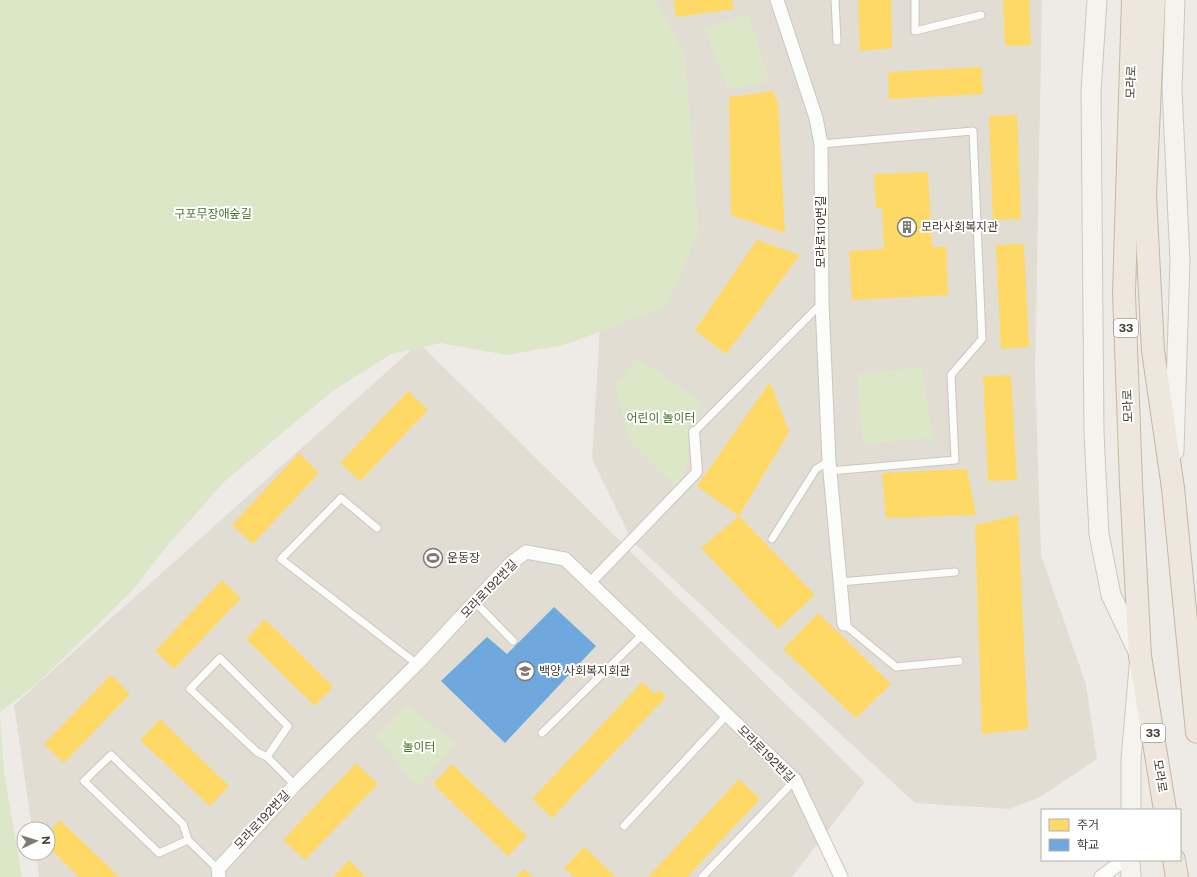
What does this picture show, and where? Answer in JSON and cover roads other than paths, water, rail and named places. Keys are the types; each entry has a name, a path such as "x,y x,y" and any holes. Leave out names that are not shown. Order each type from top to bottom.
{"highway":[{"name":"모라로","path":"1133,0 1124,293 1131,484 1140,656 1166,809"},
{"name":"모라로","path":"1154,0 1145,195 1153,351 1173,488 1197,732"},
{"path":"1174,861 1177,877"}],"main road":[{"path":"1097,0 1091,92 1094,432 1099,534 1111,595 1140,656 1131,759 1131,809"},
{"path":"1173,488 1180,261 1172,89 1175,0"},
{"path":"1183,589 1197,639"},
{"path":"1130,861 1131,877"}],"street":[{"name":"모라로110번길","path":"777,0 792,52 816,118 821,144 822,303 830,466 844,624"},
{"path":"590,583 697,472 694,432"},
{"name":"모라로192번길","path":"218,873 294,785 417,664 510,564 526,552 565,560 795,780 841,877"},
{"path":"1101,877 1123,861"}],"lane":[{"path":"834,0 837,41"},
{"path":"915,0 915,31 981,15"},
{"path":"772,540 816,469 830,466 955,460 951,375 982,339 973,131 821,144"},
{"path":"694,432 822,303"},
{"path":"377,528 341,498 281,560 417,664"},
{"path":"840,582 955,572"},
{"path":"475,602 513,642"},
{"path":"844,624 896,667 959,661"},
{"path":"542,733 643,634"},
{"path":"267,757 288,726 220,658 190,689 257,752 267,757 294,785"},
{"path":"624,826 728,715"},
{"path":"188,840 159,853 84,781 111,755 183,824 188,840 218,873"},
{"path":"702,877 795,780"}],"place":[{"name":"모라사회복지관","path":"907,227"},
{"name":"운동장","path":"433,558"},
{"name":"백양 사회복지회관","path":"525,671"}],"park label":[{"name":"구포무장애숲길","path":"213,214"},
{"name":"어린이 놀이터","path":"661,418"},
{"name":"놀이터","path":"419,747"}]}
